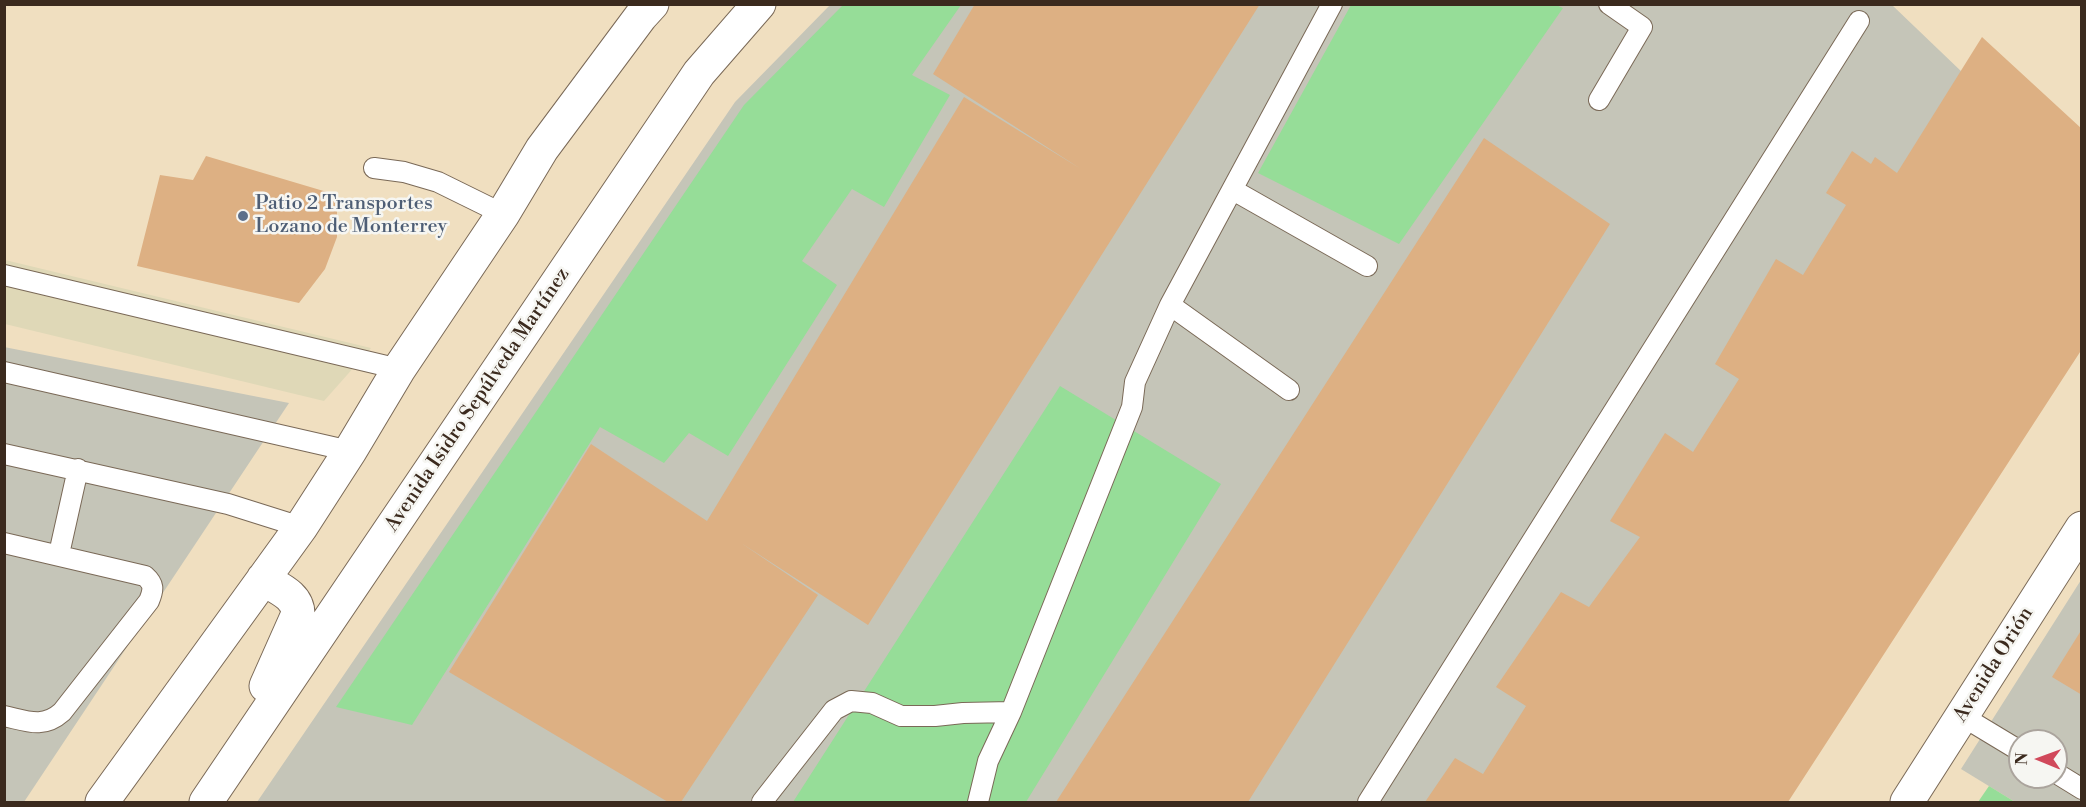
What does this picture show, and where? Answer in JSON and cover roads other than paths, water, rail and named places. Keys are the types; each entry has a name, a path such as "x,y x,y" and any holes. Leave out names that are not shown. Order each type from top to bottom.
{"main road":[{"path":"102,802 301,527 399,369 503,214 542,149 652,4"},
{"name":"Avenida Isidro Sepúlveda Martínez","path":"206,802 699,73 759,4"},
{"name":"Avenida Orión","path":"1907,802 2082,528"},
{"path":"247,742 267,684 298,614 298,606 294,599 263,579"}],"lane":[{"path":"978,802 988,761 1011,712 1132,407 1135,382 1170,305 1332,4"},
{"path":"1599,100 1642,27 1610,4"},
{"path":"1368,802 1859,21"},
{"path":"374,168 404,172 438,182 503,214"},
{"path":"1233,190 1367,266"},
{"path":"4,275 399,369"},
{"path":"1170,305 1289,390"},
{"path":"4,372 350,451"},
{"path":"4,454 228,504 301,527"},
{"path":"59,554 78,469"},
{"path":"4,543 59,554 145,576 152,582 154,591 150,601 55,718 46,723 4,716"},
{"path":"762,802 834,710 851,701 872,703 901,716 1011,712"},
{"path":"1962,716 2008,744"},
{"path":"2068,780 2082,789"}],"place":[{"name":"Patio 2 Transportes Lozano de Monterrey","path":"243,216"}]}
